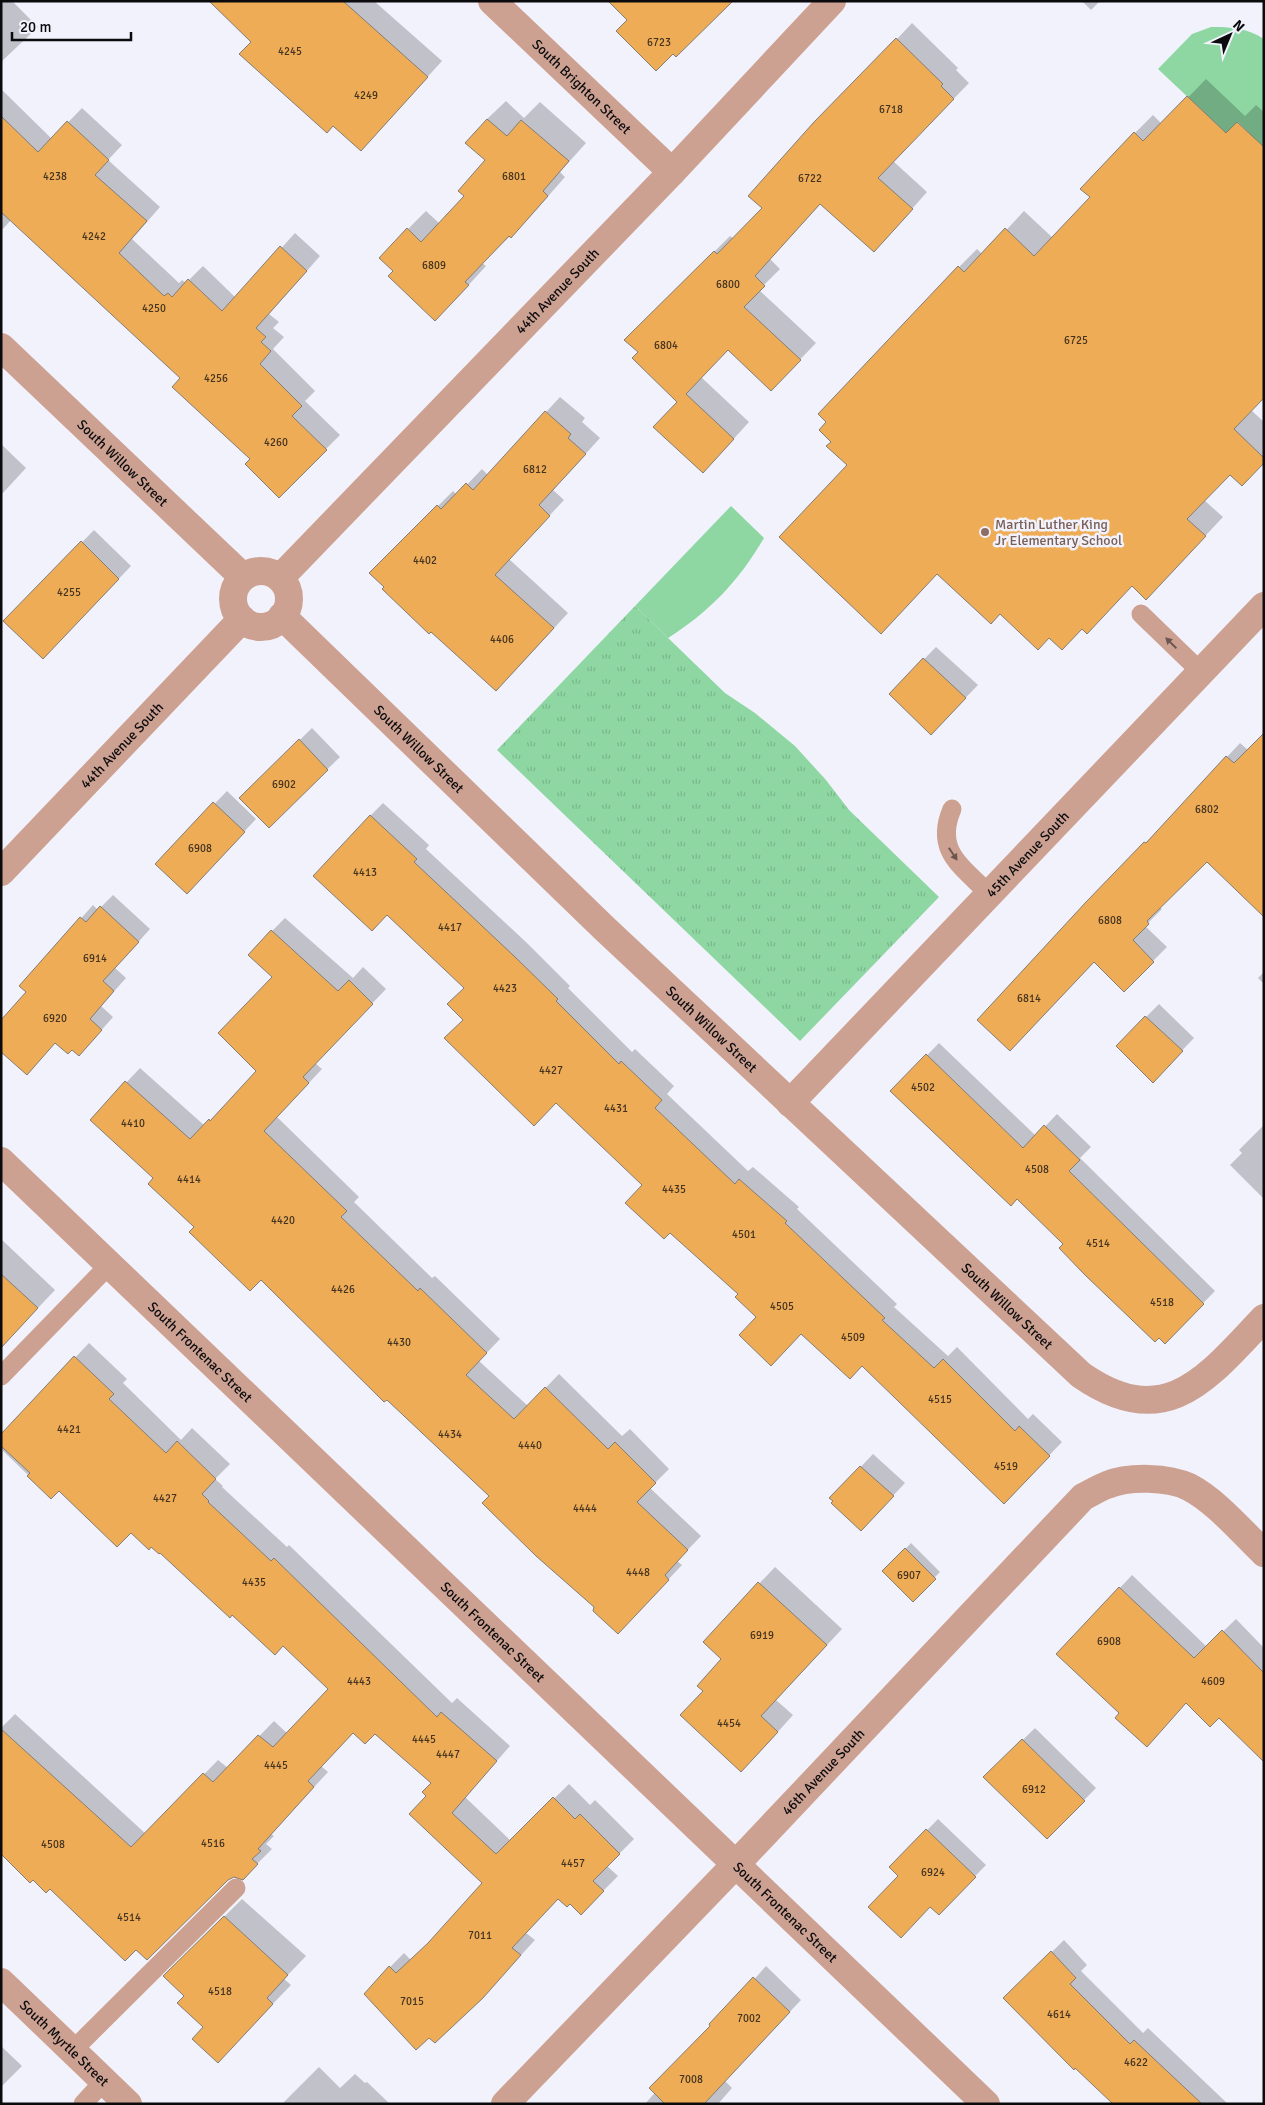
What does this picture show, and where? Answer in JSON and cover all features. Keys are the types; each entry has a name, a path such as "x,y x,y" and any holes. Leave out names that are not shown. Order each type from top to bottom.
{"street":[{"name":"South Brighton Street","path":"492,1 672,172"},
{"name":"44th Avenue South","path":"280,578 672,172 832,1"},
{"name":"South Willow Street","path":"1,347 243,578"},
{"path":"262,570 272,572 280,578 286,586 289,595 288,605 282,616 270,626 252,625 242,619 234,606 233,597 235,589 243,578 254,571 262,570"},
{"name":"45th Avenue South","path":"790,1102 1264,606"},
{"name":"South Willow Street","path":"282,616 604,928 1081,1375 1101,1389 1129,1398 1164,1399 1191,1388 1220,1364 1264,1318"},
{"name":"44th Avenue South","path":"1,872 242,619"},
{"name":"South Frontenac Street","path":"1,1161 986,2104"},
{"name":"46th Avenue South","path":"505,2104 736,1864 1083,1497 1108,1484 1160,1479 1189,1488 1214,1506 1264,1553"},
{"name":"South Myrtle Street","path":"1,1982 128,2104"}],"lane":[{"path":"1141,614 1201,672"},
{"path":"952,808 947,821 946,842 953,856 989,894"},
{"path":"1,1376 110,1264"},
{"path":"72,2050 236,1888"},
{"path":"83,2104 104,2081"}],"green space":[{"path":"1211,27 1239,29 1251,32 1264,39 1264,144 1262,146 1238,122 1226,133 1158,69 1192,34"},
{"path":"731,506 764,538 744,568 722,594 697,617 668,638 635,606"},
{"path":"635,606 725,693 755,713 795,746 826,780 849,810 939,897 800,1041 497,750"}],"building":[{"path":"209,1 343,1 428,77 361,151 333,126 327,133 239,54 251,42"},
{"path":"608,1 733,1 676,57 673,54 656,71 616,31 627,20"},
{"path":"896,38 943,84 941,86 954,99 878,178 913,209 874,252 820,204 755,276 765,286 744,307 801,360 771,391 728,350 686,394 734,439 703,473 653,427 677,402 632,358 638,352 624,340 714,251 717,254 762,208 748,196 814,122"},
{"path":"1187,96 1226,133 1237,122 1264,147 1264,398 1234,429 1264,458 1264,463 1242,486 1230,475 1187,519 1206,536 1146,600 1132,586 1087,634 1082,629 1062,650 1049,638 1038,650 1000,614 991,624 937,574 881,634 779,537 847,465 826,446 831,442 819,430 826,422 818,414 958,266 964,272 1005,228 1034,256 1090,197 1080,189 1134,132 1143,141"},
{"path":"1,116 38,152 67,121 109,160 95,175 147,221 119,253 164,296 168,293 172,297 188,279 222,311 280,246 307,271 256,328 266,337 261,342 271,351 260,364 302,406 292,416 327,450 279,498 245,464 250,459 172,387 180,378 1,212"},
{"path":"487,119 507,136 521,120 569,161 543,191 548,196 511,238 509,236 465,282 469,285 435,321 388,276 393,271 379,258 407,228 421,242 464,196 458,191 485,160 465,143"},
{"path":"545,411 571,434 568,438 586,454 539,505 550,516 495,575 554,628 496,691 431,632 429,634 382,589 384,587 369,573 437,505 441,509 466,483 473,490"},
{"path":"81,541 119,579 43,659 3,621"},
{"path":"923,658 966,698 931,735 889,694"},
{"path":"1264,733 1264,917 1207,862 1147,921 1149,924 1133,940 1154,962 1124,992 1094,962 1010,1051 977,1020 1086,902 1144,842 1146,843 1226,756 1234,763"},
{"path":"299,739 328,770 269,828 239,798"},
{"path":"213,802 245,832 187,894 155,864"},
{"path":"370,815 417,859 414,862 558,999 556,1001 619,1064 621,1061 662,1100 655,1108 735,1184 739,1179 787,1221 785,1223 885,1318 882,1320 934,1368 943,1359 1015,1431 1019,1426 1050,1456 1004,1504 862,1366 850,1379 801,1334 771,1366 739,1335 756,1317 735,1297 738,1294 670,1233 664,1239 625,1203 642,1185 556,1103 534,1126 444,1038 463,1020 447,1004 464,988 387,915 372,931 313,876"},
{"path":"100,906 139,942 103,981 114,991 90,1019 102,1030 79,1056 72,1050 68,1054 55,1043 27,1075 1,1052 1,1020 26,992 19,986 80,917 86,922"},
{"path":"271,930 338,991 349,980 373,1004 303,1077 309,1083 264,1131 347,1211 341,1217 418,1291 420,1288 487,1353 466,1375 514,1419 545,1387 608,1449 615,1442 656,1483 637,1502 688,1550 665,1575 669,1580 618,1634 593,1611 594,1607 536,1556 482,1503 489,1496 387,1400 384,1402 261,1280 250,1291 189,1232 194,1227 148,1184 153,1178 90,1120 125,1081 190,1139 209,1119 210,1121 256,1071 218,1033 272,977 248,955"},
{"path":"1145,1016 1183,1051 1153,1083 1116,1046"},
{"path":"926,1054 1023,1148 1044,1125 1080,1160 1069,1171 1204,1304 1165,1344 1159,1338 1155,1342 1085,1275 1059,1248 1063,1244 1017,1199 1011,1206 890,1091"},
{"path":"1,1274 38,1308 1,1348"},
{"path":"74,1356 114,1394 109,1399 166,1453 177,1441 216,1479 202,1494 208,1502 271,1561 274,1558 437,1717 441,1712 497,1761 452,1813 496,1854 553,1797 575,1819 580,1814 620,1854 593,1881 604,1891 581,1915 570,1904 567,1907 558,1899 512,1948 521,1955 483,1998 435,2043 429,2038 416,2050 364,1994 389,1966 396,1973 428,1943 482,1883 409,1814 426,1796 422,1792 431,1783 375,1734 365,1744 353,1733 308,1781 314,1787 258,1849 261,1851 252,1859 258,1864 243,1880 234,1877 228,1880 147,1960 136,1950 125,1961 50,1889 46,1893 33,1880 30,1883 1,1854 1,1729 131,1847 203,1773 213,1782 258,1735 273,1747 328,1689 283,1646 275,1655 232,1615 230,1618 160,1553 151,1547 149,1550 131,1533 117,1547 59,1491 51,1499 27,1476 30,1473 1,1446 1,1434"},
{"path":"860,1466 894,1496 861,1531 831,1503 833,1501 829,1498"},
{"path":"905,1548 936,1579 913,1602 882,1571"},
{"path":"758,1582 827,1645 761,1716 778,1732 741,1772 680,1715 703,1691 697,1686 721,1659 703,1642"},
{"path":"1119,1587 1194,1658 1222,1630 1264,1673 1264,1762 1219,1718 1210,1727 1186,1703 1147,1747 1115,1718 1119,1713 1056,1654"},
{"path":"1022,1739 1085,1801 1047,1839 983,1777"},
{"path":"926,1829 976,1877 939,1915 930,1907 901,1938 868,1907 898,1876 889,1867"},
{"path":"224,1916 288,1975 267,1998 273,2004 218,2063 192,2039 203,2027 177,2003 184,1996 163,1976"},
{"path":"1051,1951 1076,1978 1070,1984 1130,2044 1134,2040 1202,2104 1113,2104 1075,2068 1074,2070 1003,1998"},
{"path":"753,1977 790,2012 704,2104 665,2104 649,2088 710,2026 709,2024"}],"place":[{"name":"Martin Luther King Jr Elementary School","path":"985,532"}]}
